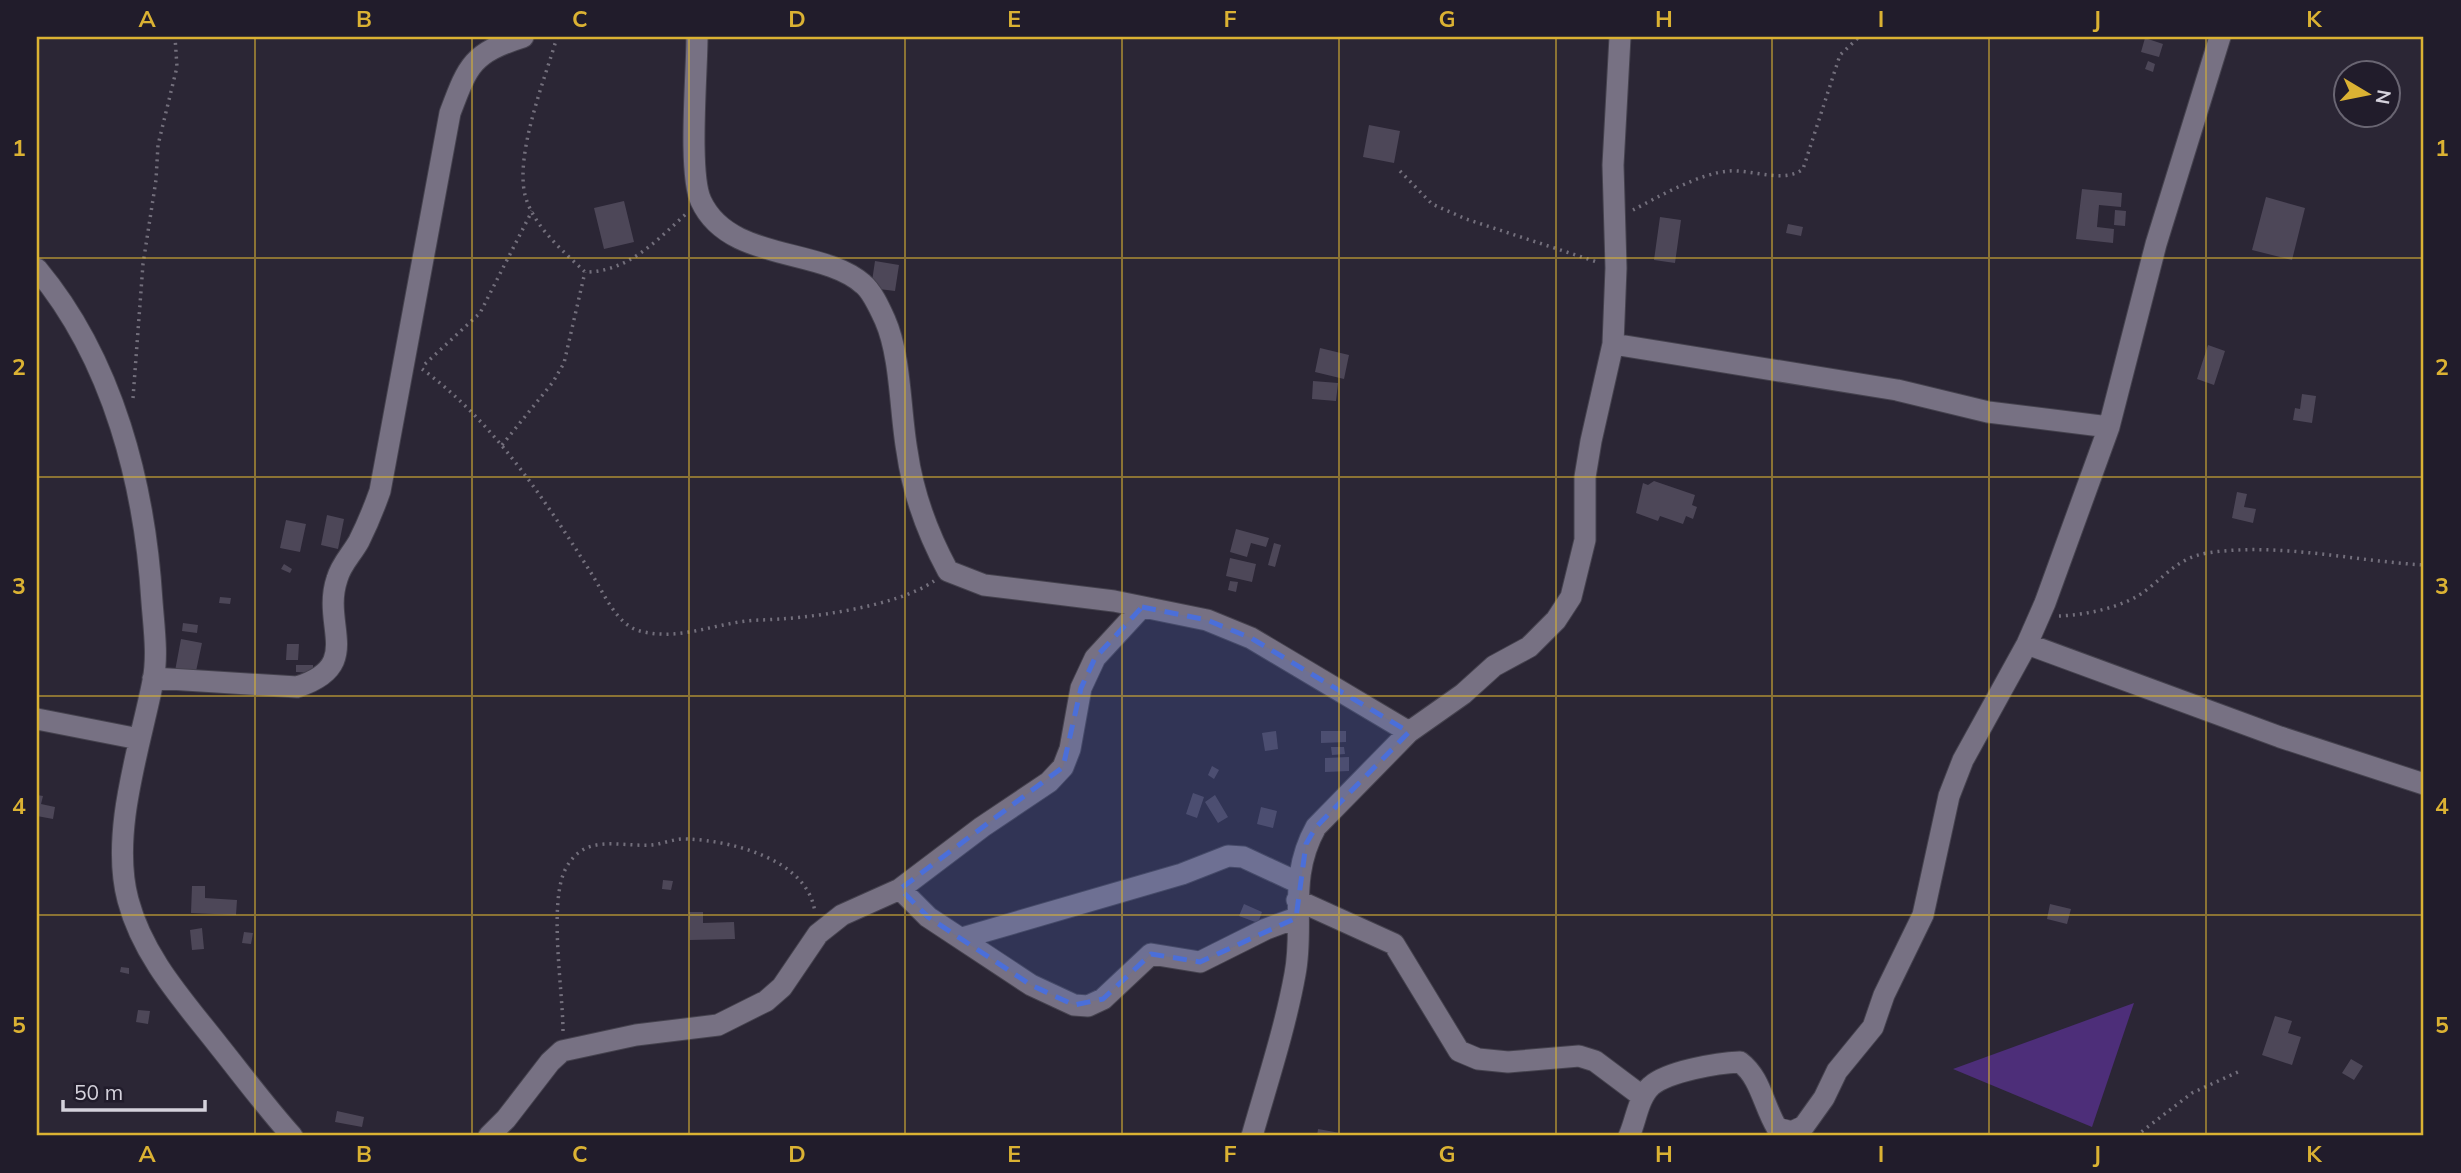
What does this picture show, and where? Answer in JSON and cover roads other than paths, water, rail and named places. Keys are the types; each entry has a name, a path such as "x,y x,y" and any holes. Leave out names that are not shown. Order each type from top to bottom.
{"street":[{"path":"153,678 297,687 318,681 329,671 336,657 338,638 334,602 336,581 363,532 380,491 413,363 450,113 470,66 487,50 523,37"},
{"path":"697,37 695,130 700,200 711,217 751,244 849,274 865,285 886,322 893,351 907,455 927,532 948,571 984,585 1142,607 1207,620 1251,638 1409,732"},
{"path":"1252,1136 1296,972 1297,900 1306,844 1315,827 1409,732 1462,694 1494,666 1529,647 1556,620 1571,597 1585,540 1585,477 1613,344 1616,268 1613,165 1620,37"},
{"path":"1629,1136 1643,1097 1651,1086 1666,1078 1719,1063 1740,1062 1754,1072 1766,1111 1777,1128 1792,1132 1807,1131 1836,1071 1873,1027 1884,995 1923,915 1942,820 1963,760 2027,645 2109,427 2156,244 2220,37"},
{"path":"37,269 76,321 125,440 142,517 151,586 153,678 139,739 122,853 127,898 140,937 162,974 292,1136"},
{"path":"1613,344 1896,390 1988,412 2109,427"},
{"path":"489,1136 562,1051 636,1035 718,1025 766,1001 782,987 818,934 842,915 900,889 982,827 1049,782 1062,767 1070,749 1081,688 1095,658 1142,607"},
{"path":"2027,645 2280,737 2424,784"},
{"path":"37,719 139,739"},
{"path":"962,938 1182,874 1228,856 1243,857 1297,900 1394,944 1425,990 1459,1051 1478,1059 1508,1062 1579,1056 1595,1061 1643,1097"},
{"path":"900,889 928,917 1059,1000 1088,1006 1103,999 1151,954 1200,962 1266,929 1297,900"}]}
